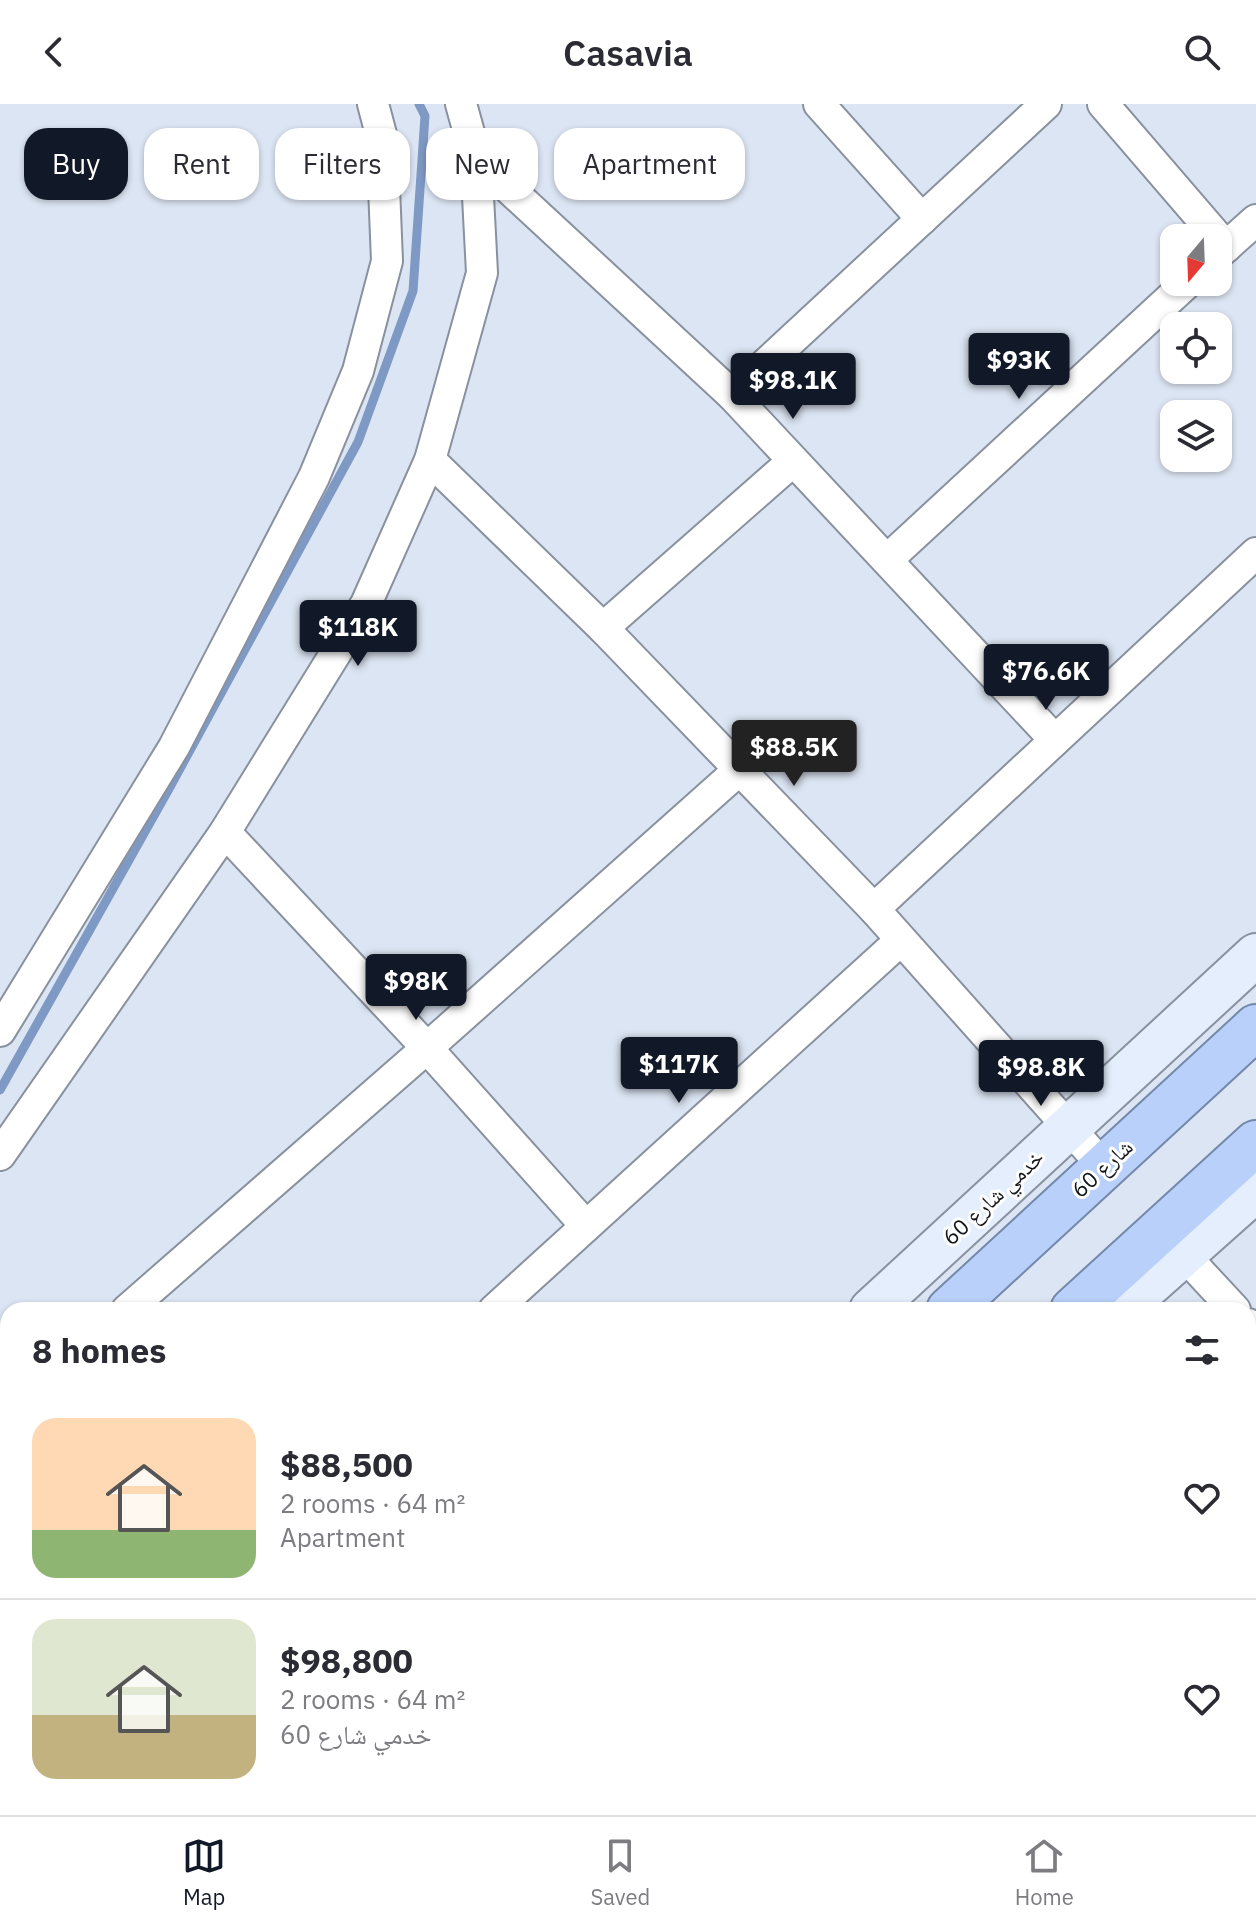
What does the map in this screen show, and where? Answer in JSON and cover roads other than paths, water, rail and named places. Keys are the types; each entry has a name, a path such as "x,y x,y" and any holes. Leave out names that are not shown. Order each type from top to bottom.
{"highway":[{"name":"شارع 60","path":"958,1302 1256,1027"},
{"path":"1085,1302 1173,1242 1256,1143"}],"main road":[{"name":"خدمي شارع 60","path":"880,1302 1256,955"},
{"path":"1127,1302 1173,1242 1256,1190"}],"street":[{"path":"0,1031 174,747 314,477 358,371 387,261 382,138 373,104"},
{"path":"461,104 468,128"},
{"path":"819,104 922,219"},
{"path":"732,395 1046,104"},
{"path":"1103,104 1200,224"},
{"path":"0,1155 225,832 366,604 430,460 482,273 478,200"},
{"path":"521,200 732,395 1055,740"},
{"path":"1232,242 1256,220"},
{"path":"887,560 1173,296"},
{"path":"430,460 603,628 874,909 1104,1167"},
{"path":"603,628 793,461"},
{"path":"874,909 1256,553"},
{"path":"142,1302 739,770"},
{"path":"225,832 427,1048 586,1226"},
{"path":"503,1302 901,940"},
{"path":"1173,1242 1228,1302"}],"waterway":[{"path":"0,1090 358,442 413,291 425,116 419,104"}]}
